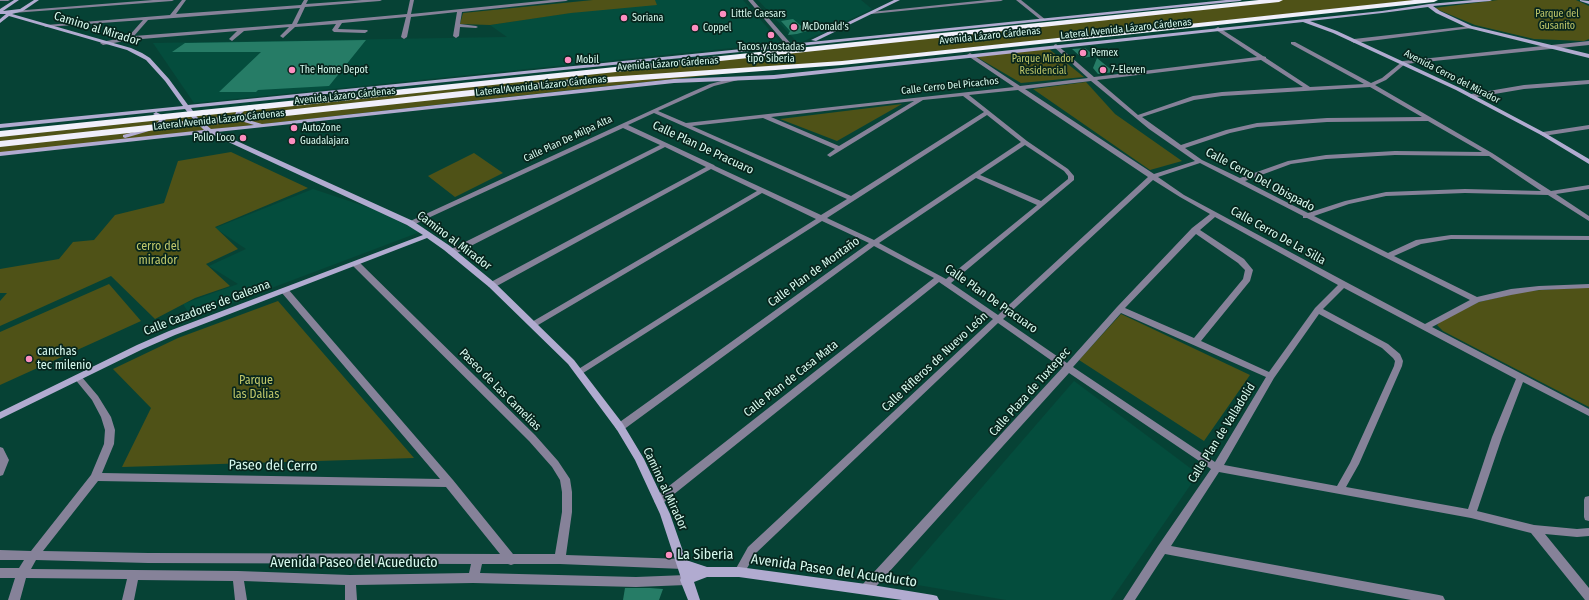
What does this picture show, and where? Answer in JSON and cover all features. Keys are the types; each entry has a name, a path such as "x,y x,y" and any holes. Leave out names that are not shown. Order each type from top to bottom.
{"highway":[{"path":"1196,8 1236,0"},
{"name":"Avenida Lázaro Cárdenas","path":"0,144 332,104 1055,23 1279,0"},
{"name":"Avenida Lázaro Cárdenas","path":"0,134 563,83 671,74 787,68 1403,3 1431,3"},
{"path":"1055,23 1100,14 1143,14"},
{"path":"1284,16 1311,19"},
{"path":"1068,45 1093,36"},
{"path":"855,39 912,39"},
{"path":"981,48 1035,49"},
{"path":"830,70 874,59"}],"main road":[{"path":"0,6 8,0"},
{"path":"0,12 17,0"},
{"path":"0,22 9,13 27,0"},
{"path":"0,12 9,13 25,8 37,0"},
{"path":"807,43 871,13 890,1 898,0"},
{"name":"Lateral Avenida Lázaro Cárdenas","path":"0,126 1236,0"},
{"name":"Lateral Avenida Lázaro Cárdenas","path":"0,154 674,81 736,79 830,70 1382,12 1431,3 1490,0"},
{"path":"1582,0 1589,3"},
{"path":"1431,3 1438,12 1470,27 1589,56"},
{"name":"Camino al Mirador","path":"9,13 46,26 129,49 148,59 167,80 194,118 209,131 410,223 452,252 492,285 580,372 620,427 639,459 659,500 670,526 683,564 686,580 694,600"},
{"name":"Avenida Cerro del Mirador","path":"1302,20 1354,40 1471,96 1543,134 1589,162"},
{"path":"289,123 254,123 239,118 238,114 242,110 255,105 293,96"},
{"path":"68,147 141,132 155,126 163,119 160,115 129,113"},
{"name":"Calle Cazadores de Galeana","path":"0,416 140,347 172,333 429,235"},
{"name":"Avenida Paseo del Acueducto","path":"683,564 707,572 738,572 866,589 933,600"},
{"name":"Avenida Paseo del Acueducto","path":"686,580 707,572"}],"street":[{"path":"0,0 8,0"},
{"path":"9,13 172,0"},
{"path":"172,16 184,0"},
{"path":"283,36 294,25 306,0"},
{"path":"46,26 380,0"},
{"path":"404,37 412,0"},
{"path":"103,43 130,38 340,22 566,0"},
{"path":"750,0 790,46"},
{"path":"871,13 1001,0"},
{"path":"1018,0 1044,20"},
{"path":"456,36 460,11"},
{"path":"130,38 147,18"},
{"path":"340,22 335,30 336,31 365,31"},
{"path":"458,25 476,27"},
{"path":"1354,40 1470,27"},
{"path":"232,39 243,29"},
{"path":"1218,29 1264,58 1309,90"},
{"path":"1293,43 1430,118 1490,154 1589,219"},
{"path":"1137,116 1180,102 1222,94 1264,90 1309,90 1371,85 1384,79 1403,63 1589,43"},
{"name":"Calle Cerro Del Obispado","path":"1056,46 1091,78 1137,116 1200,161 1306,216 1476,300"},
{"name":"Calle Cerro De La Silla","path":"970,56 1152,177 1214,214 1343,284 1589,412"},
{"name":"Calle Cerro Del Picachos","path":"686,125 1018,88 1264,58"},
{"name":"Calle Plan De Milpa Alta","path":"410,223 653,111 712,85 736,79"},
{"path":"1471,96 1524,87 1589,82"},
{"path":"964,94 1025,142"},
{"path":"830,155 923,98"},
{"path":"653,111 852,199"},
{"path":"580,372 987,112"},
{"path":"764,117 840,149"},
{"path":"1180,148 1228,131 1257,125 1327,120 1430,118"},
{"name":"Calle Plan De Pracuaro","path":"622,125 874,243 943,280 1068,368 1217,468 1471,514 1534,529 1577,533 1589,532"},
{"path":"1543,134 1589,128"},
{"name":"Calle Plan de Casa Mata","path":"659,500 1071,180 1069,173 1025,142"},
{"name":"Calle Plan de Montaño","path":"620,427 874,243 1025,142"},
{"path":"452,252 664,145"},
{"path":"1239,181 1290,162 1320,158 1395,154 1490,154"},
{"name":"Calle Rifleros de Nuevo León","path":"738,572 752,550 1152,177 1200,161"},
{"path":"492,285 712,166"},
{"path":"974,175 1041,204"},
{"path":"1306,216 1347,202 1386,194 1465,191 1551,193 1589,187"},
{"path":"533,325 763,190"},
{"name":"Calle Plaza de Tuxtepec","path":"866,589 1120,309 1195,230 1214,214"},
{"path":"1195,230 1241,261 1249,270 1247,279 1196,343"},
{"path":"1387,256 1419,242 1451,237 1589,238"},
{"name":"Paseo de Las Camelias","path":"356,264 532,438 565,479 567,492 567,512 560,559"},
{"name":"Calle Plan de Valladolid","path":"1129,600 1217,468 1271,376 1318,310 1343,284"},
{"path":"1426,327 1476,300 1511,292 1539,288 1589,286"},
{"path":"285,291 449,483 511,560"},
{"path":"1120,309 1271,376"},
{"path":"1318,310 1385,346 1397,356 1399,361 1354,464 1339,491"},
{"path":"1471,514 1497,437 1521,376"},
{"path":"14,600 22,573 34,555 95,477 109,444 110,430 106,417 95,398 78,378"},
{"path":"0,451 4,460 0,472"},
{"name":"Paseo del Cerro","path":"95,477 449,483"},
{"path":"1589,500 1589,516"},
{"path":"1534,529 1589,596"},
{"path":"1162,549 1439,600"},
{"name":"Avenida Paseo del Acueducto","path":"0,555 148,558 560,559 683,564"},
{"path":"473,578 478,558"},
{"name":"Avenida Paseo del Acueducto","path":"0,573 238,576 350,580 473,578 636,582 686,580"},
{"path":"128,600 133,575"},
{"path":"238,576 242,600"},
{"path":"350,580 351,600"}],"shaded area":[{"path":"655,0 743,0 781,43 194,103 153,43 507,37 490,25"},
{"path":"758,0 861,0 872,9 802,42 797,42"},
{"path":"313,189 376,210 420,232 192,318 183,304 238,284 209,266 246,249 215,228"},
{"path":"1074,381 1198,474 1111,600 1006,600 900,582"}],"green space":[{"path":"593,0 655,0 657,5 571,13 490,25 460,24 463,13"},
{"path":"1283,0 1419,0 589,88 0,153 0,132"},
{"name":"Parque del Gusanito","path":"1498,0 1576,0 1589,6 1589,39 1584,41 1534,39 1475,25 1434,8"},
{"name":"Parque Mirador Residencial","path":"1049,49 1084,77 1021,83 975,56"},
{"path":"1086,82 1115,114 1182,161 1150,170 1033,89"},
{"path":"902,104 837,141 780,119"},
{"name":"cerro del mirador","path":"231,152 308,188 215,227 238,249 206,264 230,286 195,298 155,319 111,276 0,326 0,301 7,293 0,293 0,269 59,259 73,242 94,240 115,215 164,203 178,161"},
{"path":"474,153 503,173 455,197 428,176"},
{"name":"canchas tec milenio","path":"109,284 141,321 0,385 0,332"},
{"path":"1589,287 1589,407 1443,331 1437,325 1442,320 1479,302 1526,291"},
{"name":"Parque las Dalias","path":"278,301 414,458 122,467 151,408 113,369 178,338"},
{"path":"1121,314 1250,375 1204,441 1079,360"}],"building":[{"name":"McDonald's","path":"793,19 807,31 788,35 790,31 781,21"},
{"name":"The Home Depot","path":"366,40 329,86 258,90 256,92 219,92 261,52 172,52 185,43"},
{"name":"Pemex","path":"1085,48 1095,56 1082,58 1072,49"},
{"name":"7-Eleven","path":"1097,58 1114,72 1098,74 1093,68"},
{"path":"625,588 663,589 659,600 623,600"}],"place":[{"name":"Little Caesars","path":"723,14"},
{"name":"Soriana","path":"624,18"},
{"name":"McDonald's","path":"794,27"},
{"name":"Coppel","path":"695,28"},
{"name":"Tacos y tostadas tipo Siberia","path":"771,35"},
{"name":"Pemex","path":"1083,53"},
{"name":"Mobil","path":"568,60"},
{"name":"The Home Depot","path":"292,70"},
{"name":"7-Eleven","path":"1103,70"},
{"name":"AutoZone","path":"294,128"},
{"name":"Pollo Loco","path":"243,138"},
{"name":"Guadalajara","path":"292,141"},
{"name":"canchas tec milenio","path":"29,359"},
{"name":"La Siberia","path":"669,555"}]}
